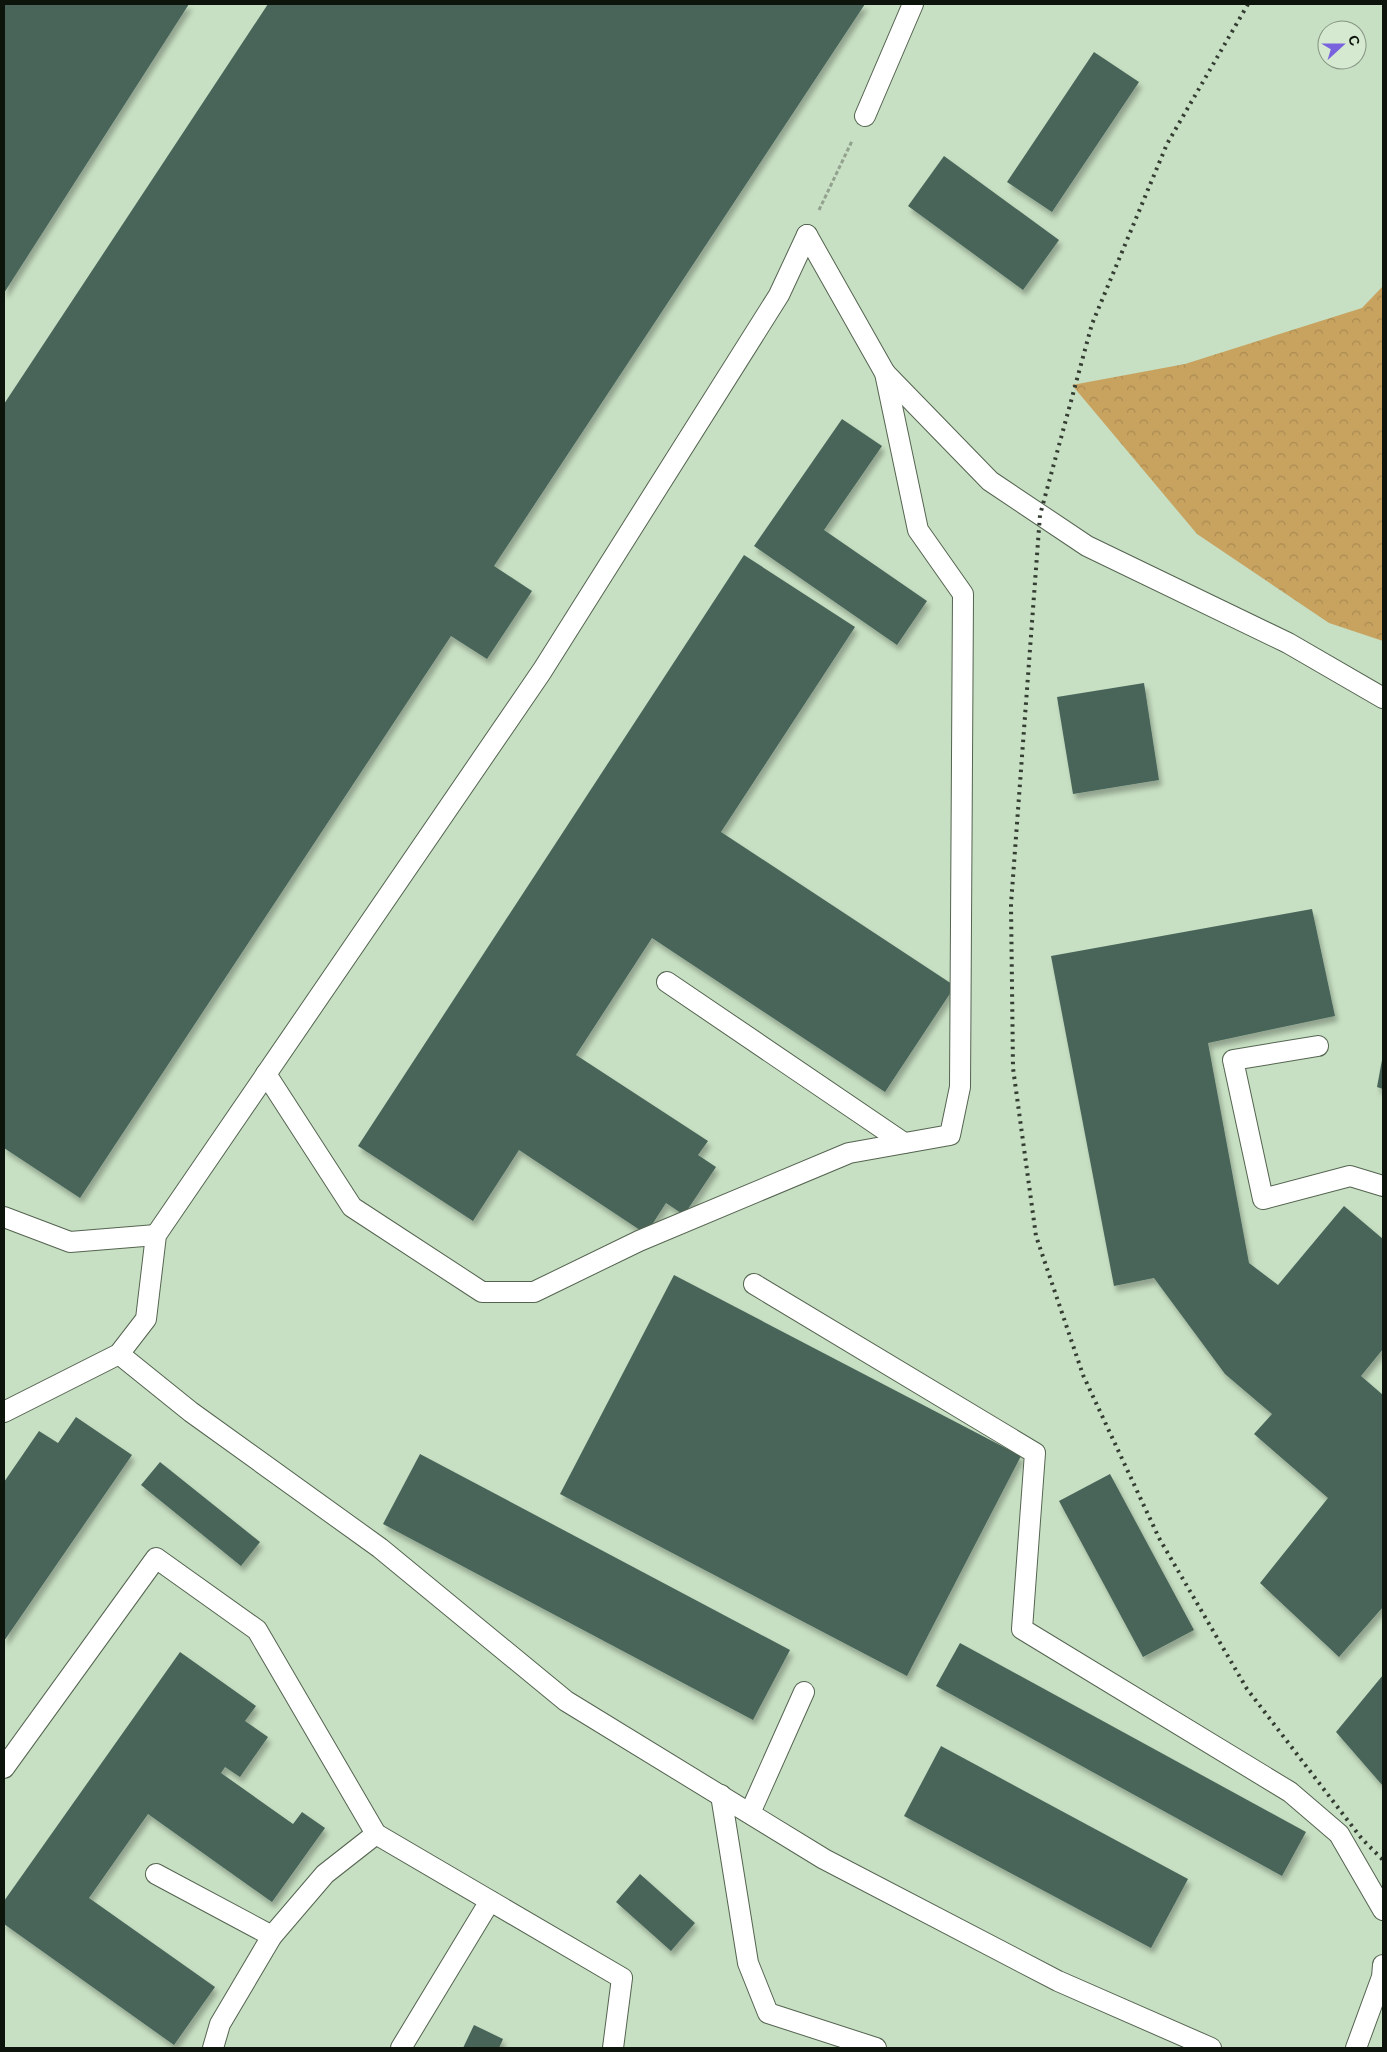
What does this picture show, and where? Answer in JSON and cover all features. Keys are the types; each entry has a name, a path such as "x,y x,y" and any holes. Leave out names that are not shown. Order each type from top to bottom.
{"lane":[{"path":"864,116 913,4"},
{"path":"807,236 885,373 990,481 1087,546 1288,643 1383,698"},
{"path":"4,1412 119,1354 146,1319 156,1235 542,671 779,295 807,236"},
{"path":"266,1074 352,1207 482,1292 534,1292 639,1241 849,1153 950,1135 960,1087 963,594 918,530 885,373"},
{"path":"667,982 904,1143"},
{"path":"1318,1046 1233,1060 1263,1198 1350,1176 1383,1186"},
{"path":"4,1217 70,1242 156,1235"},
{"path":"754,1284 1035,1453 1022,1629 1290,1792 1339,1834 1383,1910"},
{"path":"119,1354 191,1412 380,1548 566,1701 824,1859 1058,1981 1211,2048"},
{"path":"4,1768 156,1558 257,1630 376,1834 622,1978 613,2048"},
{"path":"750,1813 804,1692"},
{"path":"721,1796 748,1963 768,2013 876,2048"},
{"path":"213,2048 220,2024 272,1936 325,1874 376,1834"},
{"path":"156,1874 272,1936"},
{"path":"402,2048 490,1901"},
{"path":"1356,2048 1382,1977 1383,1965"}],"path":[{"path":"807,236 864,116"}],"shaded area":[{"path":"4,4 1383,4 1383,2048 4,2048"}],"green space":[{"path":"1383,286 1383,641 1329,623 1197,534 1072,385 1185,364 1362,308"}],"building":[{"path":"4,4 189,4 4,293"},
{"path":"268,4 865,4 494,566 532,591 487,659 451,636 80,1198 4,1148 4,404"},
{"path":"1094,52 1139,82 1052,212 1007,182"},
{"path":"944,156 1059,240 1023,290 908,206"},
{"path":"842,419 882,446 824,530 927,601 897,645 754,546"},
{"path":"744,555 855,627 721,832 955,986 885,1092 652,938 576,1055 708,1141 698,1155 716,1167 684,1215 666,1203 646,1234 519,1150 473,1221 358,1146"},
{"path":"1144,683 1159,780 1073,794 1057,697"},
{"path":"1312,909 1335,1016 1208,1043 1249,1263 1278,1285 1344,1206 1383,1239 1383,1349 1361,1376 1383,1395 1383,1607 1339,1657 1260,1583 1328,1498 1254,1434 1272,1414 1225,1374 1154,1278 1114,1286 1051,956"},
{"path":"1383,1060 1383,1089 1377,1087"},
{"path":"674,1275 1021,1456 907,1676 560,1494"},
{"path":"76,1417 132,1455 4,1641 4,1482 39,1431 58,1443"},
{"path":"420,1454 790,1650 753,1720 383,1524"},
{"path":"160,1462 260,1542 241,1566 141,1485"},
{"path":"1110,1474 1194,1630 1143,1657 1059,1501"},
{"path":"960,1643 1306,1832 1282,1876 936,1686"},
{"path":"180,1652 256,1706 245,1721 268,1737 240,1777 225,1767 221,1773 293,1824 302,1812 325,1828 272,1902 148,1814 89,1898 215,1987 174,2045 4,1924 4,1901"},
{"path":"1383,1675 1383,1786 1336,1732"},
{"path":"941,1746 1188,1879 1151,1948 904,1816"},
{"path":"640,1874 695,1923 671,1951 616,1902"},
{"path":"474,2025 503,2039 499,2048 463,2048"}],"railway":[{"path":"1248,4 1167,144 1092,324 1040,515 1011,904 1013,1068 1036,1236 1083,1375 1159,1538 1247,1689 1362,1839 1383,1860"}]}
